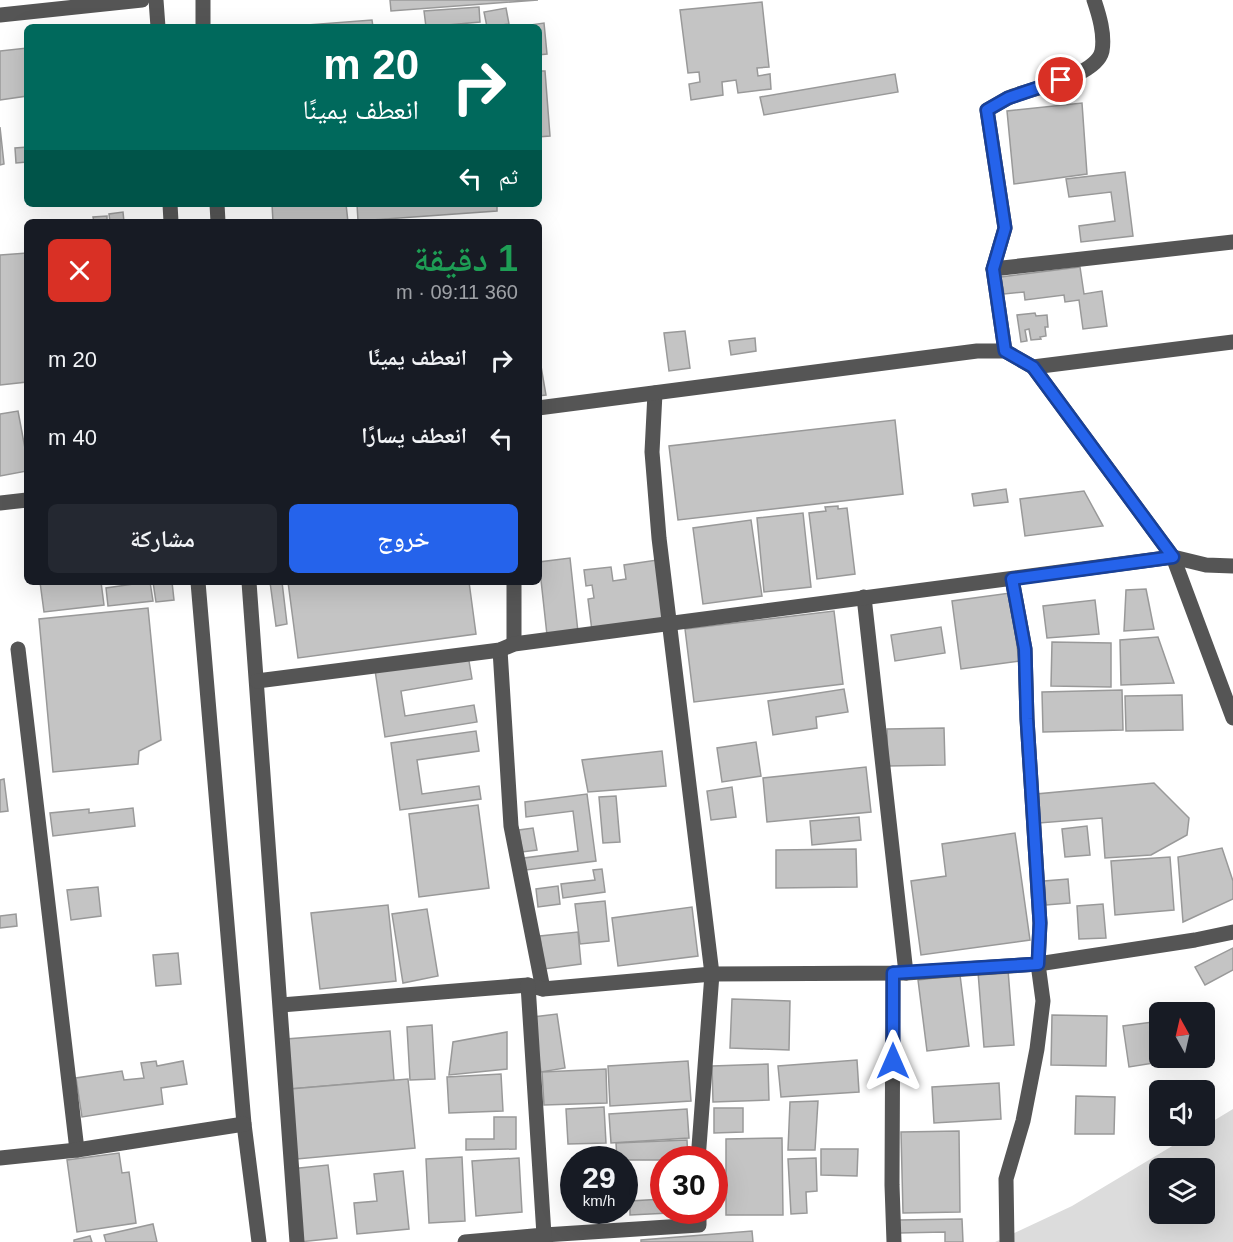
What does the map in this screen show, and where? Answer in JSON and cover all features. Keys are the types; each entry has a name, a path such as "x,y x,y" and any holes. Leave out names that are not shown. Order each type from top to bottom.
{"street":[{"path":"0,15 142,0"},
{"path":"156,0 158,24"},
{"path":"203,0 203,24"},
{"path":"1005,351 993,269 1005,228 987,110 1008,98 1079,73 1094,64 1102,51 1101,19 1094,0"},
{"path":"993,269 1233,242"},
{"path":"1033,367 1233,342"},
{"path":"542,407 977,351 1005,351 1033,367 1173,557 1233,718"},
{"path":"655,393 652,452 659,538 712,974 699,1146"},
{"path":"0,503 24,500"},
{"path":"257,681 670,623 1173,557 1206,565 1233,566"},
{"path":"1008,1242 1006,1179 1023,1121 1043,1001 1038,964 1040,923 1027,730 1025,649 1012,579"},
{"path":"198,585 244,1124 260,1242"},
{"path":"249,585 281,1005 289,1161 297,1242"},
{"path":"514,585 507,647 511,826 543,989"},
{"path":"864,597 899,973 892,1185 894,1242"},
{"path":"18,649 77,1150"},
{"path":"281,1005 528,985 543,989 712,974 899,973 1038,964 1233,932"},
{"path":"528,985 544,1235"},
{"path":"0,1158 77,1150 244,1124"},
{"path":"465,1242 699,1224"}],"shaded area":[{"path":"1233,1109 1233,1242 995,1242 1072,1206 1149,1160 1149,1224 1215,1224 1215,1158 1152,1158 1172,1146 1215,1146 1215,1120"}],"building":[{"path":"390,0 538,0 391,11"},
{"path":"762,2 769,67 757,68 758,76 770,74 771,89 738,93 736,80 722,82 723,95 691,100 689,84 700,82 699,72 688,73 680,10"},
{"path":"479,7 480,22 426,24 424,11"},
{"path":"506,8 509,24 486,24 484,12"},
{"path":"372,20 373,24 320,24"},
{"path":"544,23 547,54 542,55 542,24 537,24"},
{"path":"24,48 24,96 0,100 0,51"},
{"path":"542,71 545,71 550,136 542,137"},
{"path":"895,74 898,92 764,115 760,97"},
{"path":"1082,103 1087,174 1014,184 1007,111"},
{"path":"0,127 4,164 0,165"},
{"path":"24,147 24,162 16,163 15,148"},
{"path":"1125,172 1133,236 1081,242 1079,226 1115,221 1111,192 1069,197 1066,179"},
{"path":"272,207 346,207 348,219 273,219"},
{"path":"357,207 497,207 497,211 358,219"},
{"path":"123,212 124,219 110,219 109,214"},
{"path":"107,216 107,219 93,219 93,217"},
{"path":"24,253 24,382 0,385 0,255"},
{"path":"1080,267 1084,294 1102,291 1107,326 1083,329 1079,300 1065,302 1064,295 1025,300 1024,292 1004,294 1001,277"},
{"path":"1035,313 1036,316 1047,315 1046,336 1031,340 1029,329 1025,330 1027,341 1021,342 1017,315"},
{"path":"685,331 690,368 669,371 664,333"},
{"path":"755,338 756,351 731,355 729,341"},
{"path":"542,372 546,395 542,396"},
{"path":"18,411 24,443 24,472 0,476 0,414"},
{"path":"895,420 903,494 678,520 669,446"},
{"path":"1006,489 1008,502 974,506 972,494"},
{"path":"1084,491 1103,526 1025,536 1020,499"},
{"path":"838,506 838,509 847,508 855,574 817,579 809,513 826,511 825,507"},
{"path":"803,513 811,587 764,592 757,518"},
{"path":"751,520 762,596 703,604 693,528"},
{"path":"570,558 578,632 547,635 542,585 542,562"},
{"path":"657,560 666,620 592,631 588,599 594,598 592,585 586,586 584,570 611,567 613,581 626,579 624,565"},
{"path":"40,585 101,585 104,605 44,612"},
{"path":"150,585 153,601 108,606 106,588"},
{"path":"153,585 172,585 174,600 156,602"},
{"path":"270,585 282,585 287,624 276,626"},
{"path":"288,585 469,585 476,634 298,658"},
{"path":"1146,589 1154,629 1124,631 1126,590"},
{"path":"1010,593 1019,661 961,669 952,601"},
{"path":"1095,600 1099,634 1047,638 1043,606"},
{"path":"148,608 161,740 139,751 138,764 53,772 39,619"},
{"path":"834,611 843,684 694,702 685,629"},
{"path":"941,627 945,653 895,661 891,635"},
{"path":"1158,637 1174,683 1121,685 1120,640"},
{"path":"1052,642 1111,643 1111,687 1051,686"},
{"path":"468,655 472,679 401,691 405,716 474,705 477,722 385,737 375,670"},
{"path":"844,689 848,712 816,717 817,728 773,735 768,701"},
{"path":"1122,690 1123,730 1043,732 1042,692"},
{"path":"1182,695 1183,730 1126,731 1125,696"},
{"path":"944,728 945,765 888,766 887,729"},
{"path":"476,731 479,751 417,760 422,794 479,786 481,799 400,810 391,743"},
{"path":"756,742 761,776 722,782 717,748"},
{"path":"662,751 666,786 588,792 582,760"},
{"path":"866,767 871,812 767,822 763,778"},
{"path":"4,779 8,811 0,812 0,780"},
{"path":"1154,783 1189,818 1187,835 1151,855 1105,858 1102,818 1039,823 1036,794"},
{"path":"732,787 736,817 711,820 707,791"},
{"path":"587,794 596,861 526,870 524,858 578,851 573,811 526,817 525,802"},
{"path":"616,796 620,842 603,843 599,797"},
{"path":"478,805 489,888 419,897 409,814"},
{"path":"133,808 135,826 53,836 50,813 89,809 89,813"},
{"path":"859,817 861,840 812,845 810,821"},
{"path":"1087,826 1090,855 1065,857 1062,829"},
{"path":"533,828 537,850 522,852 519,830"},
{"path":"1015,833 1030,940 921,955 911,881 946,876 942,844"},
{"path":"1222,848 1233,881 1233,899 1183,922 1178,857"},
{"path":"856,849 857,887 776,888 776,850"},
{"path":"1170,857 1174,910 1115,915 1111,861"},
{"path":"602,869 605,892 563,898 561,884 595,880 593,870"},
{"path":"1068,879 1070,903 1046,905 1044,881"},
{"path":"558,886 560,904 538,907 536,889"},
{"path":"98,887 101,916 71,920 67,890"},
{"path":"605,901 609,941 580,944 575,904"},
{"path":"1103,904 1106,938 1079,939 1077,906"},
{"path":"388,905 396,981 320,989 311,913"},
{"path":"692,907 698,956 618,966 612,918"},
{"path":"427,909 438,976 403,983 392,914"},
{"path":"16,914 17,926 0,928 0,916"},
{"path":"578,932 581,964 544,969 540,936"},
{"path":"1233,948 1233,970 1205,985 1195,967"},
{"path":"178,953 181,984 156,986 153,955"},
{"path":"1008,970 1014,1045 984,1047 978,972"},
{"path":"960,975 969,1046 927,1051 918,980"},
{"path":"732,999 790,1001 789,1050 730,1048"},
{"path":"557,1014 565,1068 541,1072 533,1017"},
{"path":"1052,1015 1107,1016 1106,1066 1051,1065"},
{"path":"1149,1022 1149,1064 1129,1067 1123,1026"},
{"path":"432,1025 435,1079 410,1080 407,1027"},
{"path":"390,1031 394,1080 290,1089 286,1039"},
{"path":"507,1032 507,1069 449,1075 453,1042"},
{"path":"857,1060 859,1092 781,1097 778,1066"},
{"path":"156,1061 157,1066 183,1061 187,1084 161,1088 163,1104 82,1117 76,1078 122,1071 124,1080 144,1078 141,1063"},
{"path":"688,1061 691,1101 610,1106 608,1066"},
{"path":"768,1064 769,1100 713,1102 712,1066"},
{"path":"606,1069 607,1103 544,1105 542,1072"},
{"path":"501,1074 503,1111 449,1113 447,1077"},
{"path":"408,1079 415,1148 297,1159 290,1089"},
{"path":"999,1083 1001,1119 934,1123 932,1087"},
{"path":"1076,1096 1115,1097 1114,1134 1075,1134"},
{"path":"818,1101 815,1150 788,1150 790,1102"},
{"path":"604,1107 606,1143 568,1144 566,1109"},
{"path":"714,1108 743,1108 743,1132 714,1133"},
{"path":"687,1109 689,1138 611,1143 609,1114"},
{"path":"494,1117 516,1117 516,1149 466,1150 466,1139 494,1139"},
{"path":"959,1131 960,1212 903,1213 901,1132"},
{"path":"782,1138 783,1215 728,1215 728,1146 726,1146 726,1139"},
{"path":"687,1140 687,1146 650,1146 650,1160 638,1160 638,1146 616,1146 616,1143"},
{"path":"821,1149 858,1149 857,1176 821,1175"},
{"path":"119,1153 122,1173 129,1172 136,1223 77,1232 67,1160"},
{"path":"462,1157 465,1221 429,1223 426,1159"},
{"path":"519,1158 522,1212 476,1216 472,1161"},
{"path":"816,1158 817,1191 806,1192 807,1213 791,1214 788,1159"},
{"path":"328,1165 337,1238 299,1242 290,1169"},
{"path":"403,1171 409,1229 357,1234 354,1203 377,1201 374,1174"},
{"path":"650,1200 650,1214 638,1215 638,1201"},
{"path":"962,1219 963,1242 945,1242 945,1232 899,1233 899,1220"},
{"path":"153,1224 157,1242 106,1242 104,1235"},
{"path":"752,1231 753,1242 641,1242 641,1240"},
{"path":"90,1236 92,1242 74,1242 74,1240"}],"route":[{"path":"893,1061 893,973 1038,964 1040,923 1027,719 1025,649 1012,579 1173,557 1033,367 1005,351 993,269 1005,228 987,110 1008,98 1061,80"}]}
